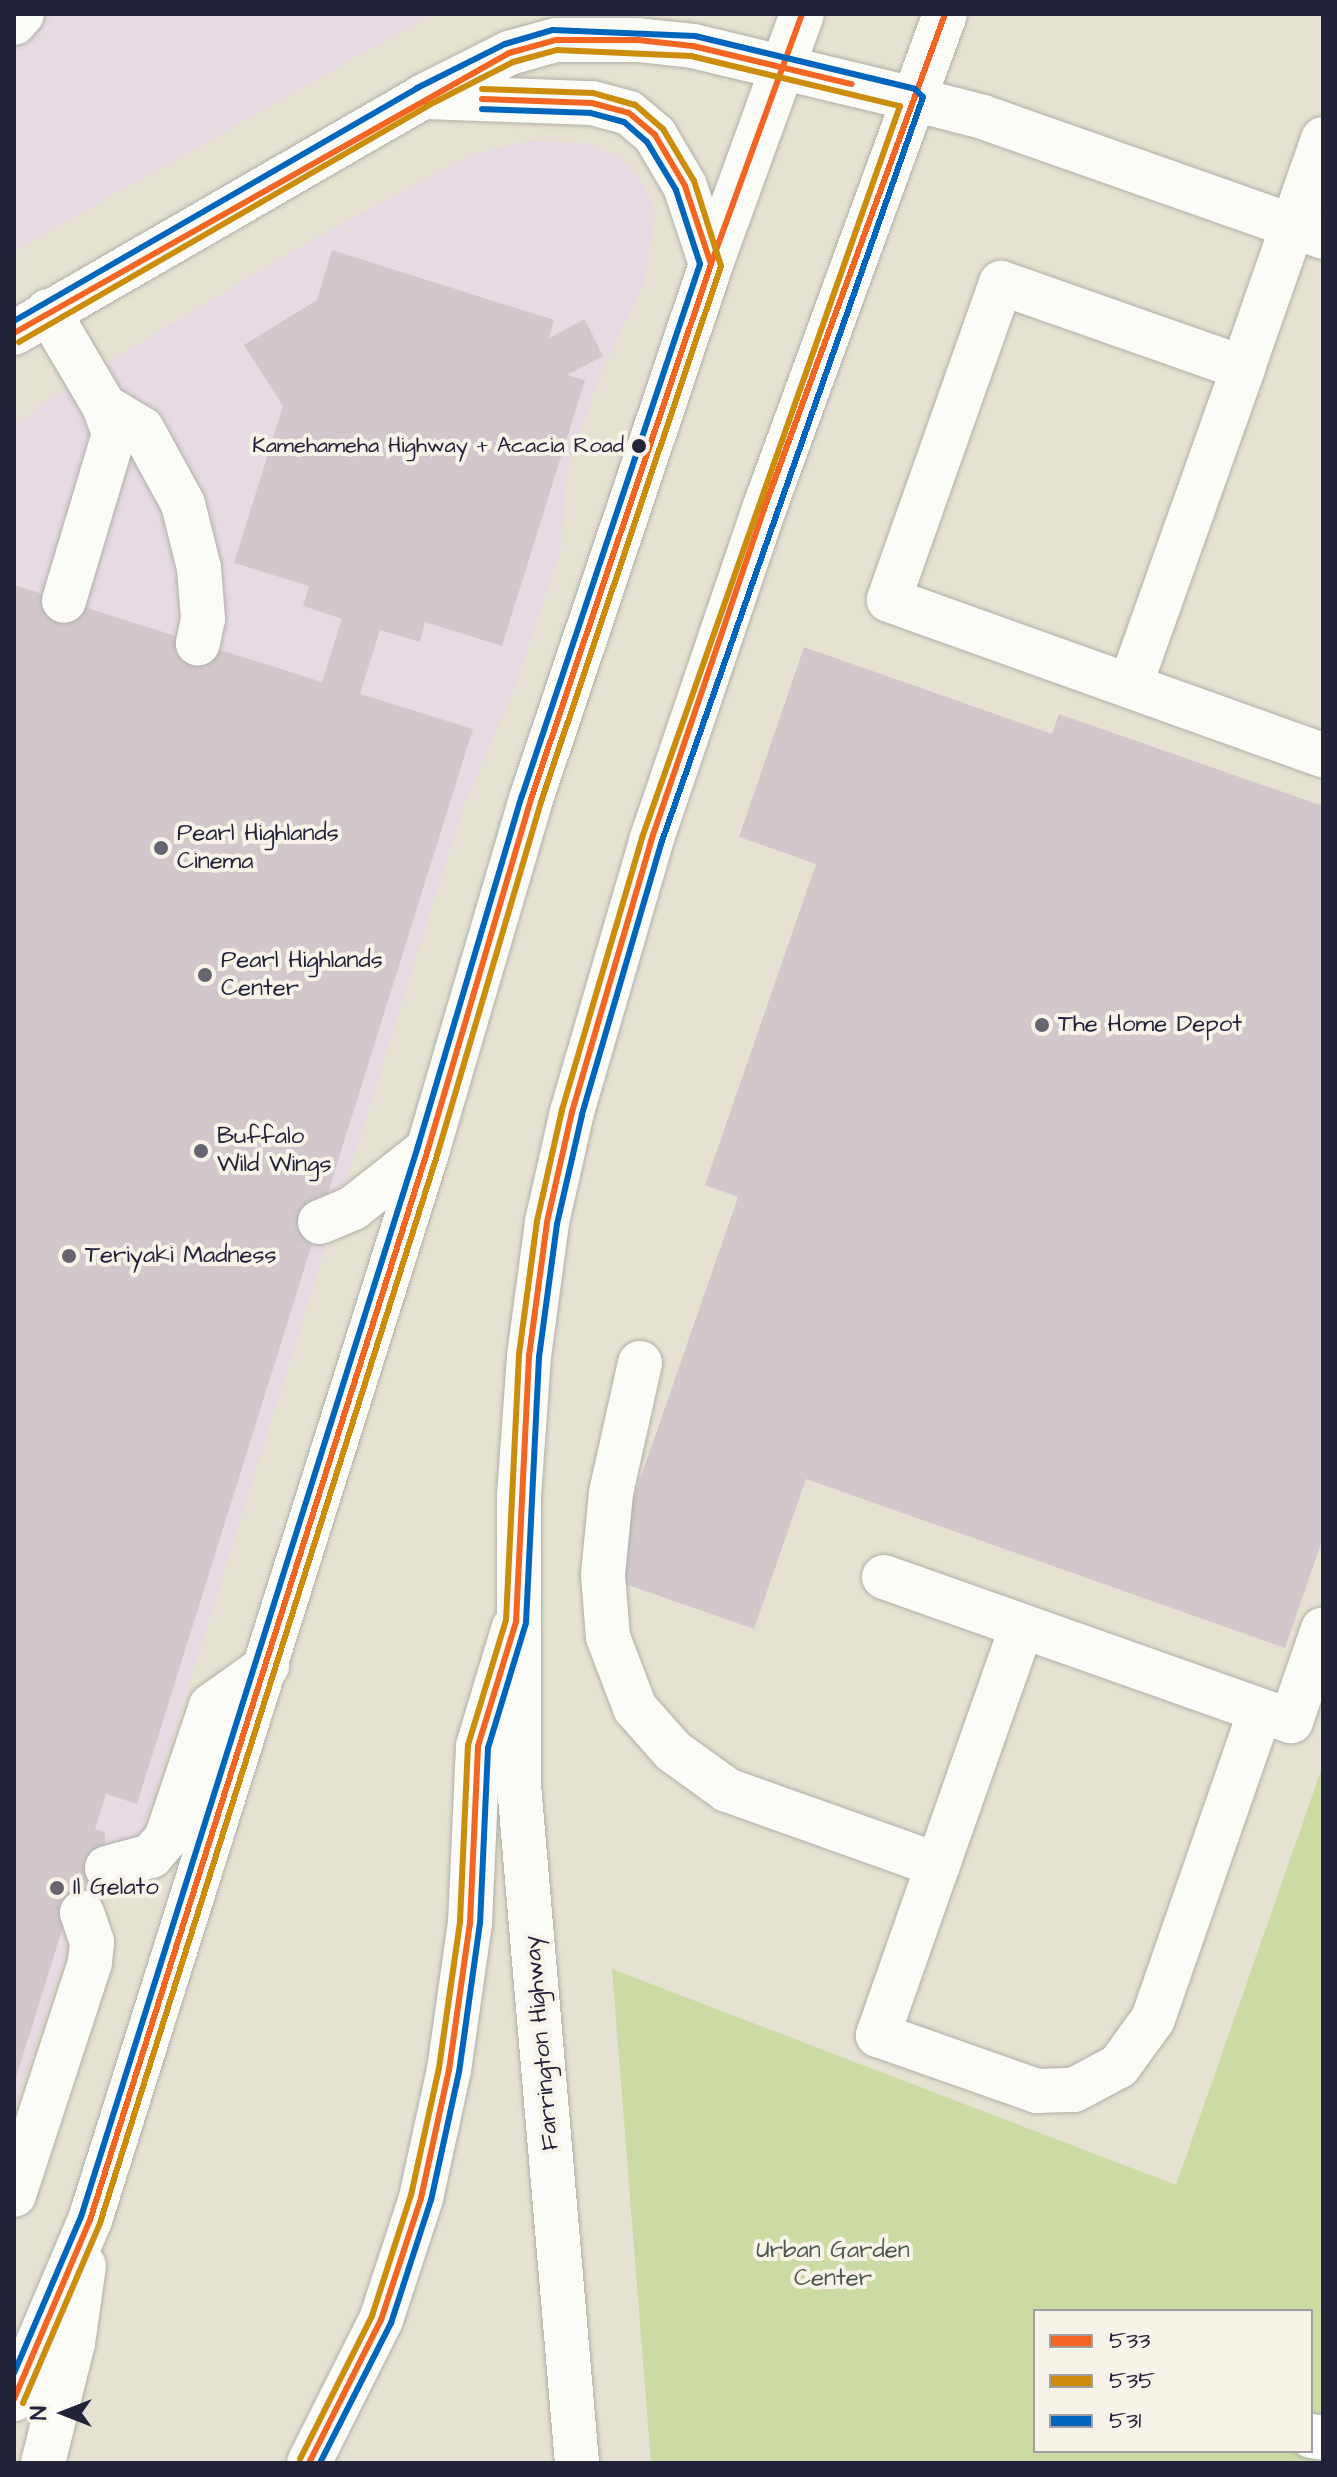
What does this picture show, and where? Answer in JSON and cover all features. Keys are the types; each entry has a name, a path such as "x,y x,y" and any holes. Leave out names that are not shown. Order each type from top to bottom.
{"main road":[{"path":"14,23 22,14"},
{"path":"14,2399 90,2220 428,1149 531,799 711,264 802,14"},
{"path":"309,2463 381,2320 421,2198 449,2070 470,1923 478,1746 516,1622 529,1356 547,1222 572,1112 651,841 774,480 945,14"},
{"path":"198,643 203,619 199,568 183,504 142,429 104,406 31,322 422,97 559,27 652,41 782,68 983,117 1308,232"},
{"path":"422,97 592,103 629,113 655,135 685,186 711,264"},
{"path":"1130,686 1243,368 1308,232 1323,139"},
{"path":"1243,368 1001,283 889,600 1323,755"},
{"path":"64,601 114,434 104,406"},
{"path":"320,1222 353,1208 428,1149"},
{"path":"640,1363 611,1493 603,1575 608,1637 635,1708 673,1751 727,1790 938,1865"},
{"path":"884,1577 1291,1721 1323,1629"},
{"name":"Farrington Highway","path":"516,1622 519,1785 577,2463"},
{"path":"1022,1626 878,2035 1037,2091 1074,2090 1119,2066 1153,2019 1260,1711"},
{"path":"107,1868 134,1865 151,1856 166,1839 211,1706 267,1666"},
{"path":"14,2195 90,1962 92,1942 82,1913"},
{"path":"43,2463 73,2343 90,2220"}],"shaded area":[{"path":"14,14 432,14 14,251"},
{"name":"Pearl Highlands Center","path":"529,141 586,143 622,159 644,185 655,215 644,284 600,375 567,469 561,548 512,695 464,804 129,1876 128,1896 111,1892 61,1968 14,2109 14,426 57,393 307,243 471,155"}],"green space":[{"name":"Urban Garden Center","path":"1323,1765 1323,2463 651,2463 612,1969 1176,2185"}],"building":[{"name":"Pearl Highlands Center","path":"332,250 554,320 549,338 585,319 603,356 567,375 585,380 502,646 425,622 420,642 380,630 360,694 473,729 137,1804 106,1794 95,1829 105,1832 105,1879 89,1907 67,1914 14,2084 14,585 322,682 342,619 303,606 309,586 234,563 283,406 244,345 317,300"},
{"name":"The Home Depot","path":"804,647 1052,734 1059,714 1323,806 1323,1538 1285,1648 806,1479 754,1629 614,1580 618,1543 738,1197 705,1185 816,864 739,837"}],"transit line":[{"name":"533","path":"14,2399 90,2220 428,1149 531,799 711,264 802,14"},
{"name":"533","path":"309,2463 381,2320 421,2198 449,2070 470,1923 478,1746 516,1622 529,1356 547,1222 572,1112 651,841 764,509 945,14"},
{"name":"531","path":"14,321 417,88 505,44 553,30 695,36 915,89 923,97 661,844 582,1115 557,1224 539,1357 526,1623 488,1748 480,1923 459,2072 431,2200 391,2323 320,2463"},
{"name":"533","path":"14,333 509,53 556,40 638,40 693,46 851,84"},
{"name":"535","path":"19,342 427,106 513,62 557,50 691,56 900,106 642,838 562,1110 537,1221 519,1355 506,1620 468,1745 460,1922 439,2068 411,2195 372,2316 300,2459"},
{"name":"535","path":"23,2403 100,2223 438,1152 541,802 721,266 694,181 663,129 635,105 593,93 482,89"},
{"name":"533","path":"482,99 592,103 629,113 655,135 685,186 711,264"},
{"name":"531","path":"14,2373 81,2217 418,1146 522,796 700,264 676,190 647,142 624,122 590,113 482,109"}],"place":[{"name":"Kamehameha Highway + Acacia Road","path":"639,446"},
{"name":"Pearl Highlands Cinema","path":"161,848"},
{"name":"Pearl Highlands Center","path":"205,975"},
{"name":"The Home Depot","path":"1042,1025"},
{"name":"Buffalo Wild Wings","path":"201,1151"},
{"name":"Teriyaki Madness","path":"69,1256"},
{"name":"Il Gelato","path":"57,1888"}]}
